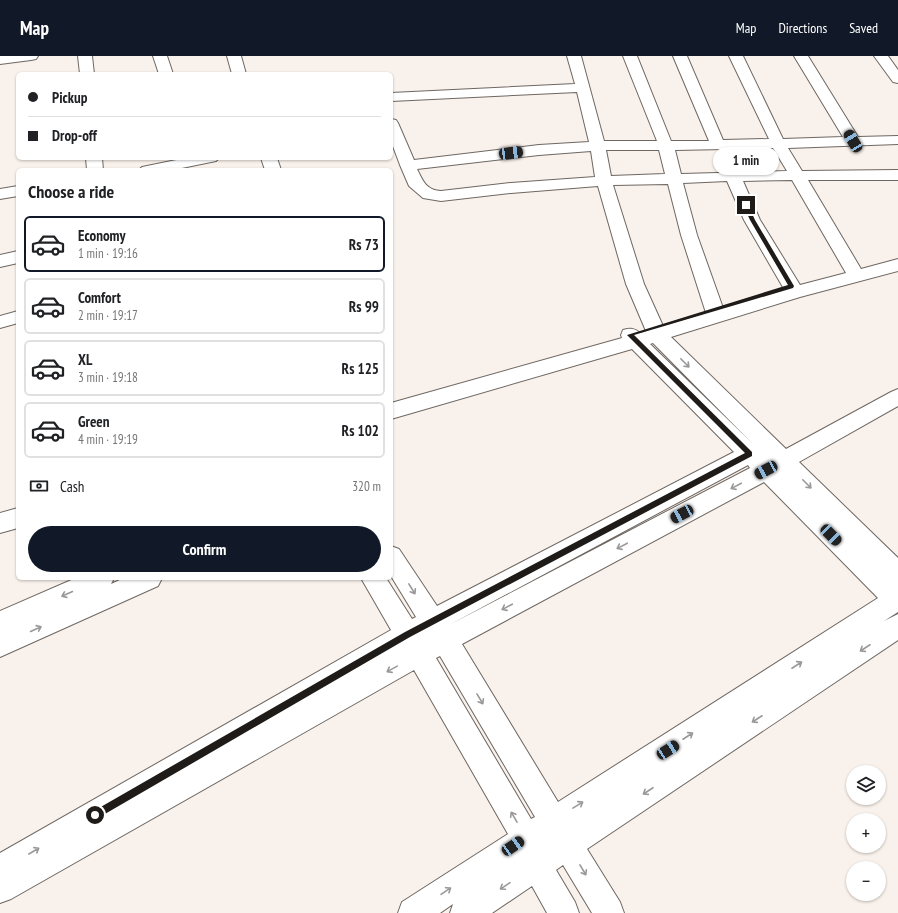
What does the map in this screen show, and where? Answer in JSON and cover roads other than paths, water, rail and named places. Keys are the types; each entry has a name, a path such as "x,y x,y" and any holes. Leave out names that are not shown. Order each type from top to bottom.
{"street":[{"path":"0,60 31,56"},
{"path":"85,56 87,72"},
{"path":"160,56 165,72"},
{"path":"234,56 238,72"},
{"path":"413,913 526,838 668,750 898,593 767,457 656,331 635,284 604,181 598,146 574,56"},
{"path":"630,56 666,146 673,179 689,235 715,313"},
{"path":"680,56 718,145"},
{"path":"736,56 778,143 854,272"},
{"path":"801,56 853,141"},
{"path":"881,56 898,79"},
{"path":"393,97 583,88"},
{"path":"393,128 417,186 429,195 441,196 511,188 604,181 733,177 898,175"},
{"path":"408,165 539,150 598,146 718,145 898,140"},
{"path":"158,168 200,160"},
{"path":"733,177 752,220 793,289"},
{"path":"0,194 16,191"},
{"path":"0,261 16,257"},
{"path":"394,404 633,338 898,258"},
{"path":"854,272 898,265"},
{"path":"0,322 16,318"},
{"path":"633,338 767,457"},
{"path":"0,870 414,644 767,457 898,397"},
{"path":"0,508 16,504"},
{"path":"0,523 16,519"},
{"path":"393,559 439,631 609,913"},
{"path":"0,623 97,580"},
{"path":"0,645 146,580"},
{"path":"374,580 414,644 526,838 536,865 564,913"},
{"path":"464,913 898,626"},
{"path":"0,888 414,644"}]}
